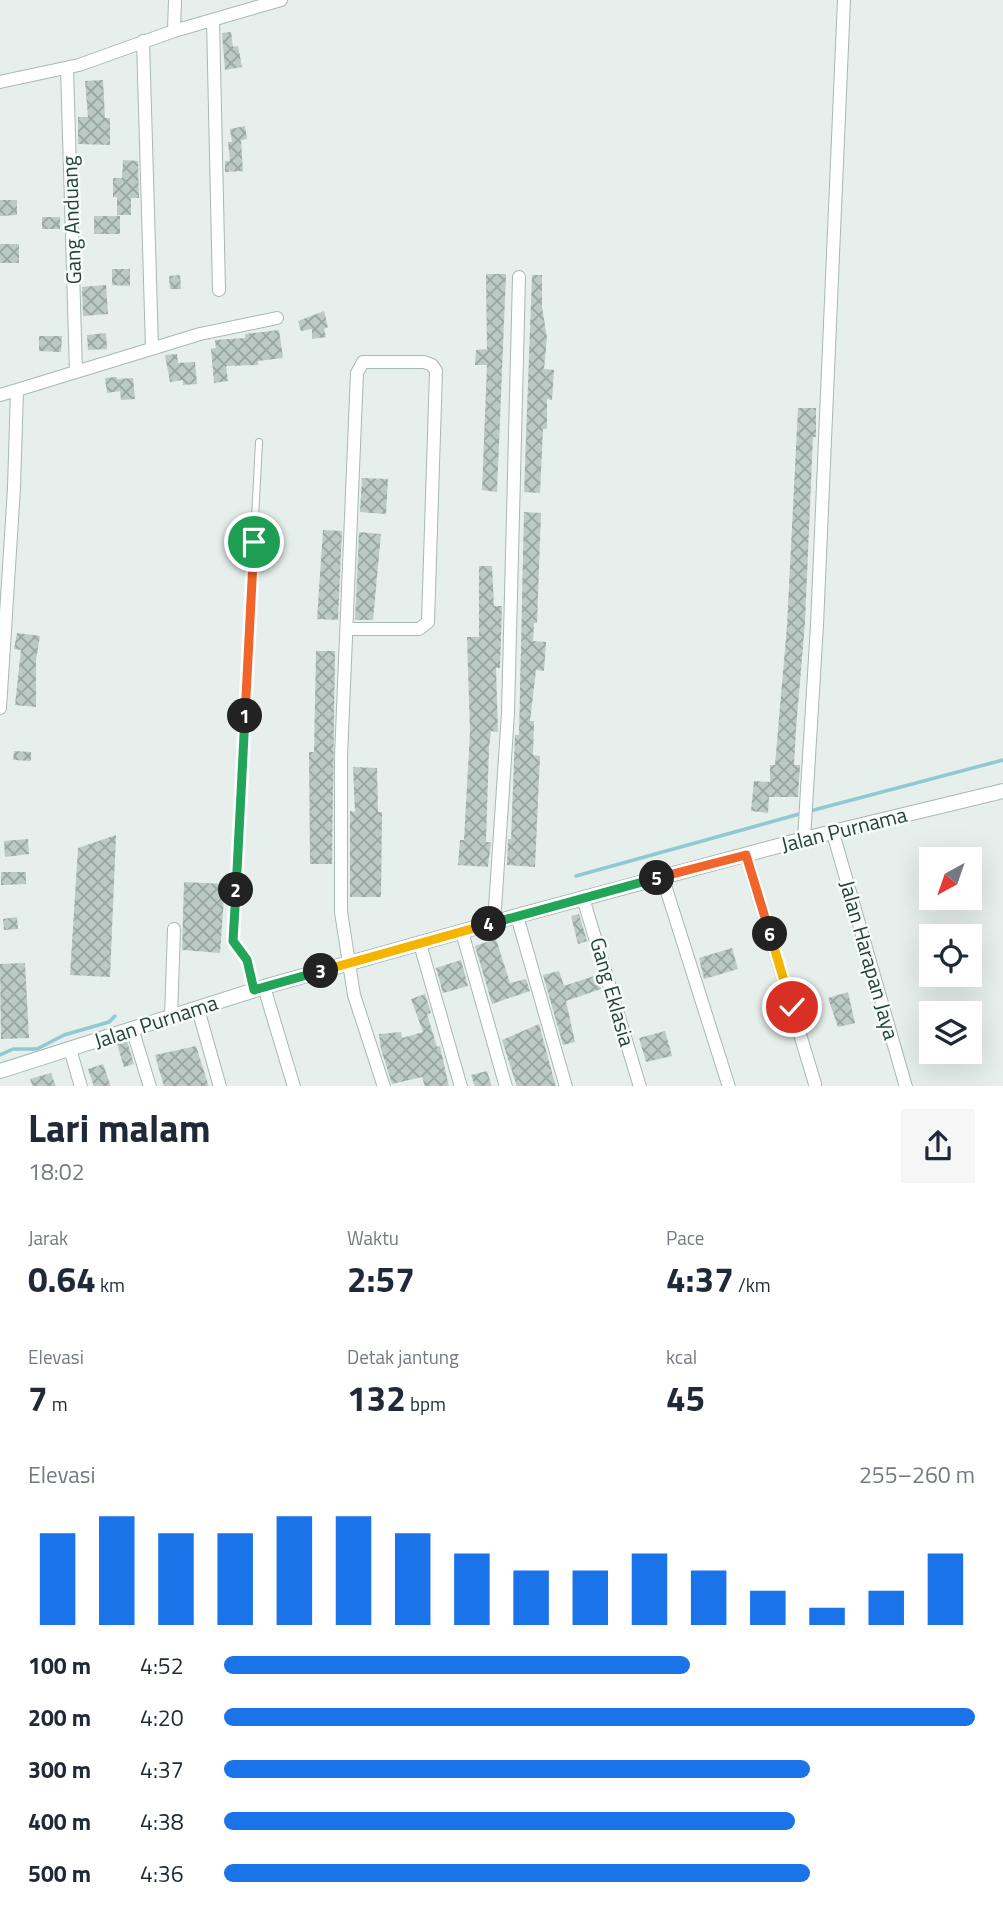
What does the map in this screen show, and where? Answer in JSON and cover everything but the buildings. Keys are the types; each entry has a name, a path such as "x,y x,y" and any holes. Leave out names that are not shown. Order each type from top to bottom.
{"street":[{"path":"174,31 175,0"},
{"path":"0,82 67,68 174,31 281,0"},
{"path":"805,839 818,611 845,0"},
{"path":"213,20 219,290"},
{"path":"143,41 152,348"},
{"name":"Gang Anduang","path":"67,68 76,372"},
{"path":"494,923 508,713 519,277"},
{"path":"0,395 152,348 277,318"},
{"path":"347,629 419,629 428,622 436,371 432,365 424,362 363,362 357,373 341,757 341,912 354,995 384,1086"},
{"path":"0,708 14,488 17,390"},
{"name":"Jalan Purnama","path":"0,1071 259,988 516,916 805,839 1003,791"},
{"name":"Jalan Harapan Jaya","path":"833,833 906,1086"},
{"path":"746,855 815,1084"},
{"path":"662,876 729,1086"},
{"name":"Gang Eklasia","path":"583,898 640,1086"},
{"path":"516,916 566,1086"},
{"path":"171,1017 174,929"},
{"path":"462,932 506,1086"},
{"path":"421,944 461,1086"},
{"path":"259,988 294,1086"},
{"path":"198,1009 220,1086"},
{"path":"132,1028 150,1086"},
{"path":"70,1049 81,1086"}],"lane":[{"path":"259,988 247,960 233,941 260,442"}],"waterway":[{"path":"810,811 1003,760"},
{"path":"576,876 803,813"},
{"path":"0,1055 13,1049 37,1049 64,1035 109,1022 115,1016"}],"route":[{"path":"254,542 233,941 237,950 247,960 254,990 746,855 792,1007"}]}
